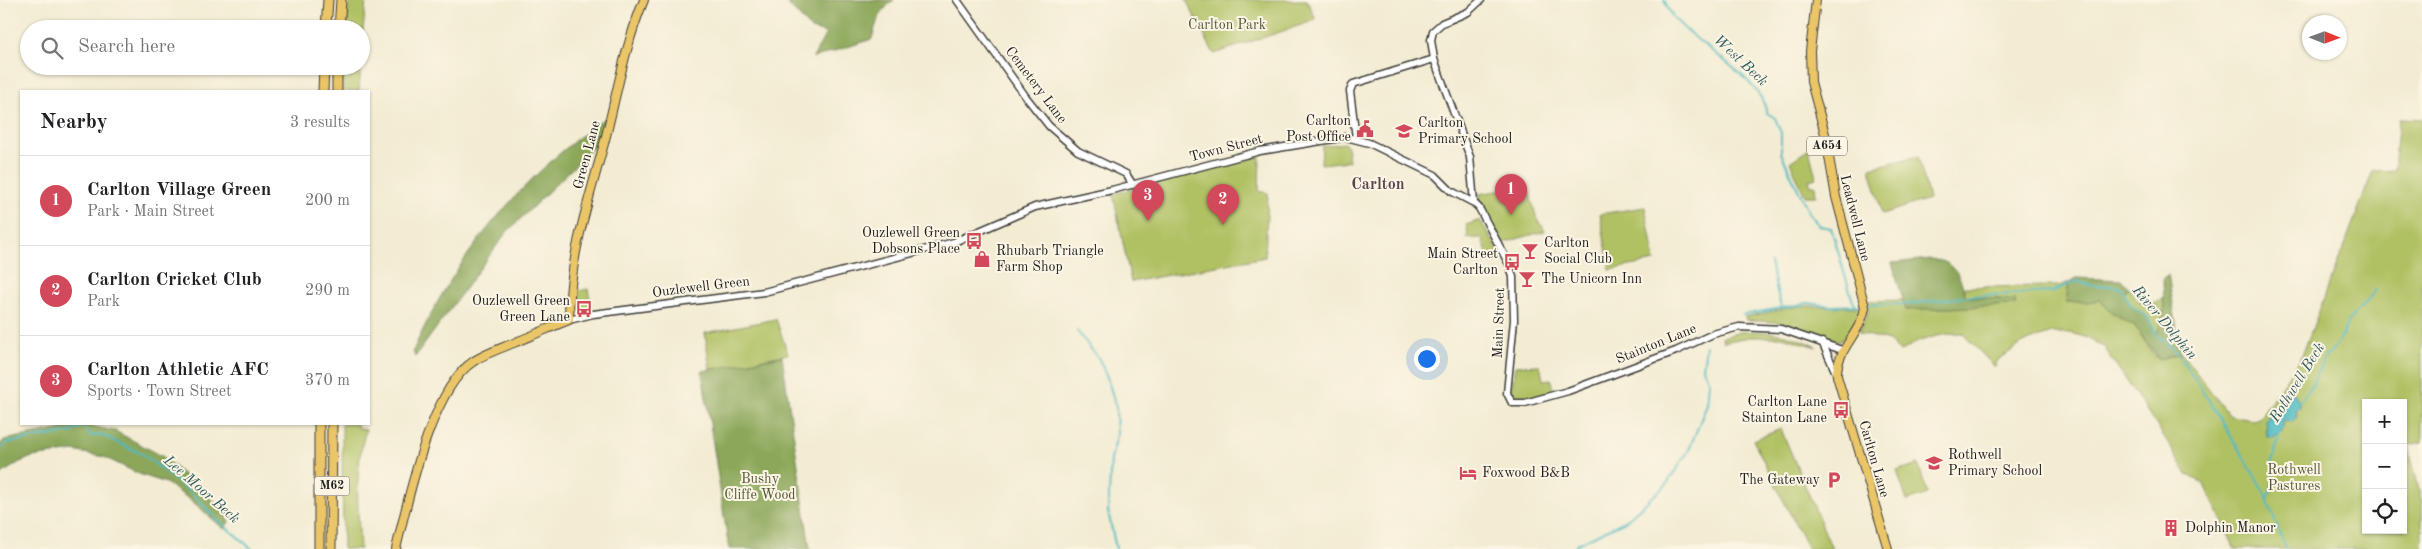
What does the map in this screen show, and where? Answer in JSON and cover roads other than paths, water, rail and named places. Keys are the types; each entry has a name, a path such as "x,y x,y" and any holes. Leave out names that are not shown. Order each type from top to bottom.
{"highway":[{"path":"327,20 328,0"},
{"path":"340,20 341,0"},
{"path":"323,90 324,75"},
{"path":"336,90 337,75"},
{"name":"M62","path":"318,425 319,549"},
{"name":"M62","path":"331,549 332,425"}],"main road":[{"name":"Green Lane","path":"569,320 575,251 632,30 644,0"},
{"name":"Leadwell Lane","path":"1816,0 1810,51 1811,82 1824,134 1836,197 1864,301 1864,312 1842,350 1838,362 1837,376"},
{"name":"Ouzlewell Green","path":"396,549 409,495 440,402 456,377 474,361 569,320"},
{"name":"Carlton Lane","path":"1837,376 1888,549"}],"street":[{"name":"Cemetery Lane","path":"957,0 1026,97 1050,126 1078,151 1126,174 1133,185"},
{"path":"1474,203 1470,157 1434,59 1431,40 1433,31 1442,23 1468,12 1481,0"},
{"path":"1434,59 1353,84 1350,90 1356,138 1435,175 1451,191 1474,203"},
{"name":"Town Street","path":"1133,185 1260,151 1325,140 1356,138"},
{"name":"Ouzlewell Green","path":"569,320 593,314 764,292 950,244 969,238 1009,217 1035,208 1133,185"},
{"name":"Main Street","path":"1474,203 1510,266 1513,277 1514,320 1507,393"},
{"name":"Stainton Lane","path":"1507,393 1510,401 1518,404 1546,398 1676,351 1713,334 1739,327 1782,329 1842,350"},
{"path":"1822,342 1837,376"}],"water":[{"path":"2289,387 2299,401 2300,407 2296,411 2297,417 2292,422 2284,421 2282,431 2274,438 2267,437 2266,420"}],"waterway":[{"name":"West Beck","path":"1664,0 1672,15 1684,28 1741,74 1762,99 1767,113 1775,118 1781,133 1781,153 1810,215 1820,226 1831,228 1854,305"},
{"path":"1770,263 1781,307"},
{"name":"River Dolphin","path":"1866,305 1910,304 1971,296 2052,292 2076,281 2094,286 2114,286 2121,289 2131,305 2148,318 2157,335 2177,352 2214,408 2265,493 2286,549"},
{"name":"Rothwell Beck","path":"2299,403 2311,387 2323,360 2339,342 2348,322 2376,290"},
{"name":"River Dolphin","path":"1743,315 1808,303 1832,306 1861,305"},
{"path":"1077,331 1099,359 1107,377 1116,407 1117,435 1111,459 1108,511 1116,549"},
{"path":"1573,549 1577,544 1625,521 1666,485 1689,450 1707,404 1709,382 1703,368 1706,346"},
{"name":"Lee Moor Beck","path":"0,451 6,443 71,432 83,426 91,436 102,435 144,455 195,496 215,518 252,549"},
{"name":"Rothwell Beck","path":"2268,500 2273,482 2273,458 2280,432"}],"place":[{"name":"Carlton Post Office","path":"1365,129"},
{"name":"Carlton Primary School","path":"1404,131"},
{"name":"Carlton Village Green","path":"1511,215"},
{"name":"Carlton Athletic AFC","path":"1148,221"},
{"name":"Carlton Cricket Club","path":"1223,225"},
{"name":"Ouzlewell Green Dobsons Place","path":"974,241"},
{"name":"Carlton Social Club","path":"1530,251"},
{"name":"Rhubarb Triangle Farm Shop","path":"982,259"},
{"name":"Main Street Carlton","path":"1512,262"},
{"name":"The Unicorn Inn","path":"1527,279"},
{"name":"Ouzlewell Green Green Lane","path":"584,309"},
{"name":"Carlton Lane Stainton Lane","path":"1841,410"},
{"name":"Rothwell Primary School","path":"1934,463"},
{"name":"Foxwood B&B","path":"1468,473"},
{"name":"The Gateway","path":"1834,480"},
{"name":"Dolphin Manor","path":"2171,528"}],"district":[{"name":"Carlton","path":"1378,185"}],"park label":[{"name":"Carlton Park","path":"1227,25"},
{"name":"Rothwell Pastures","path":"2294,478"},
{"name":"Bushy Cliffe Wood","path":"760,488"}]}
